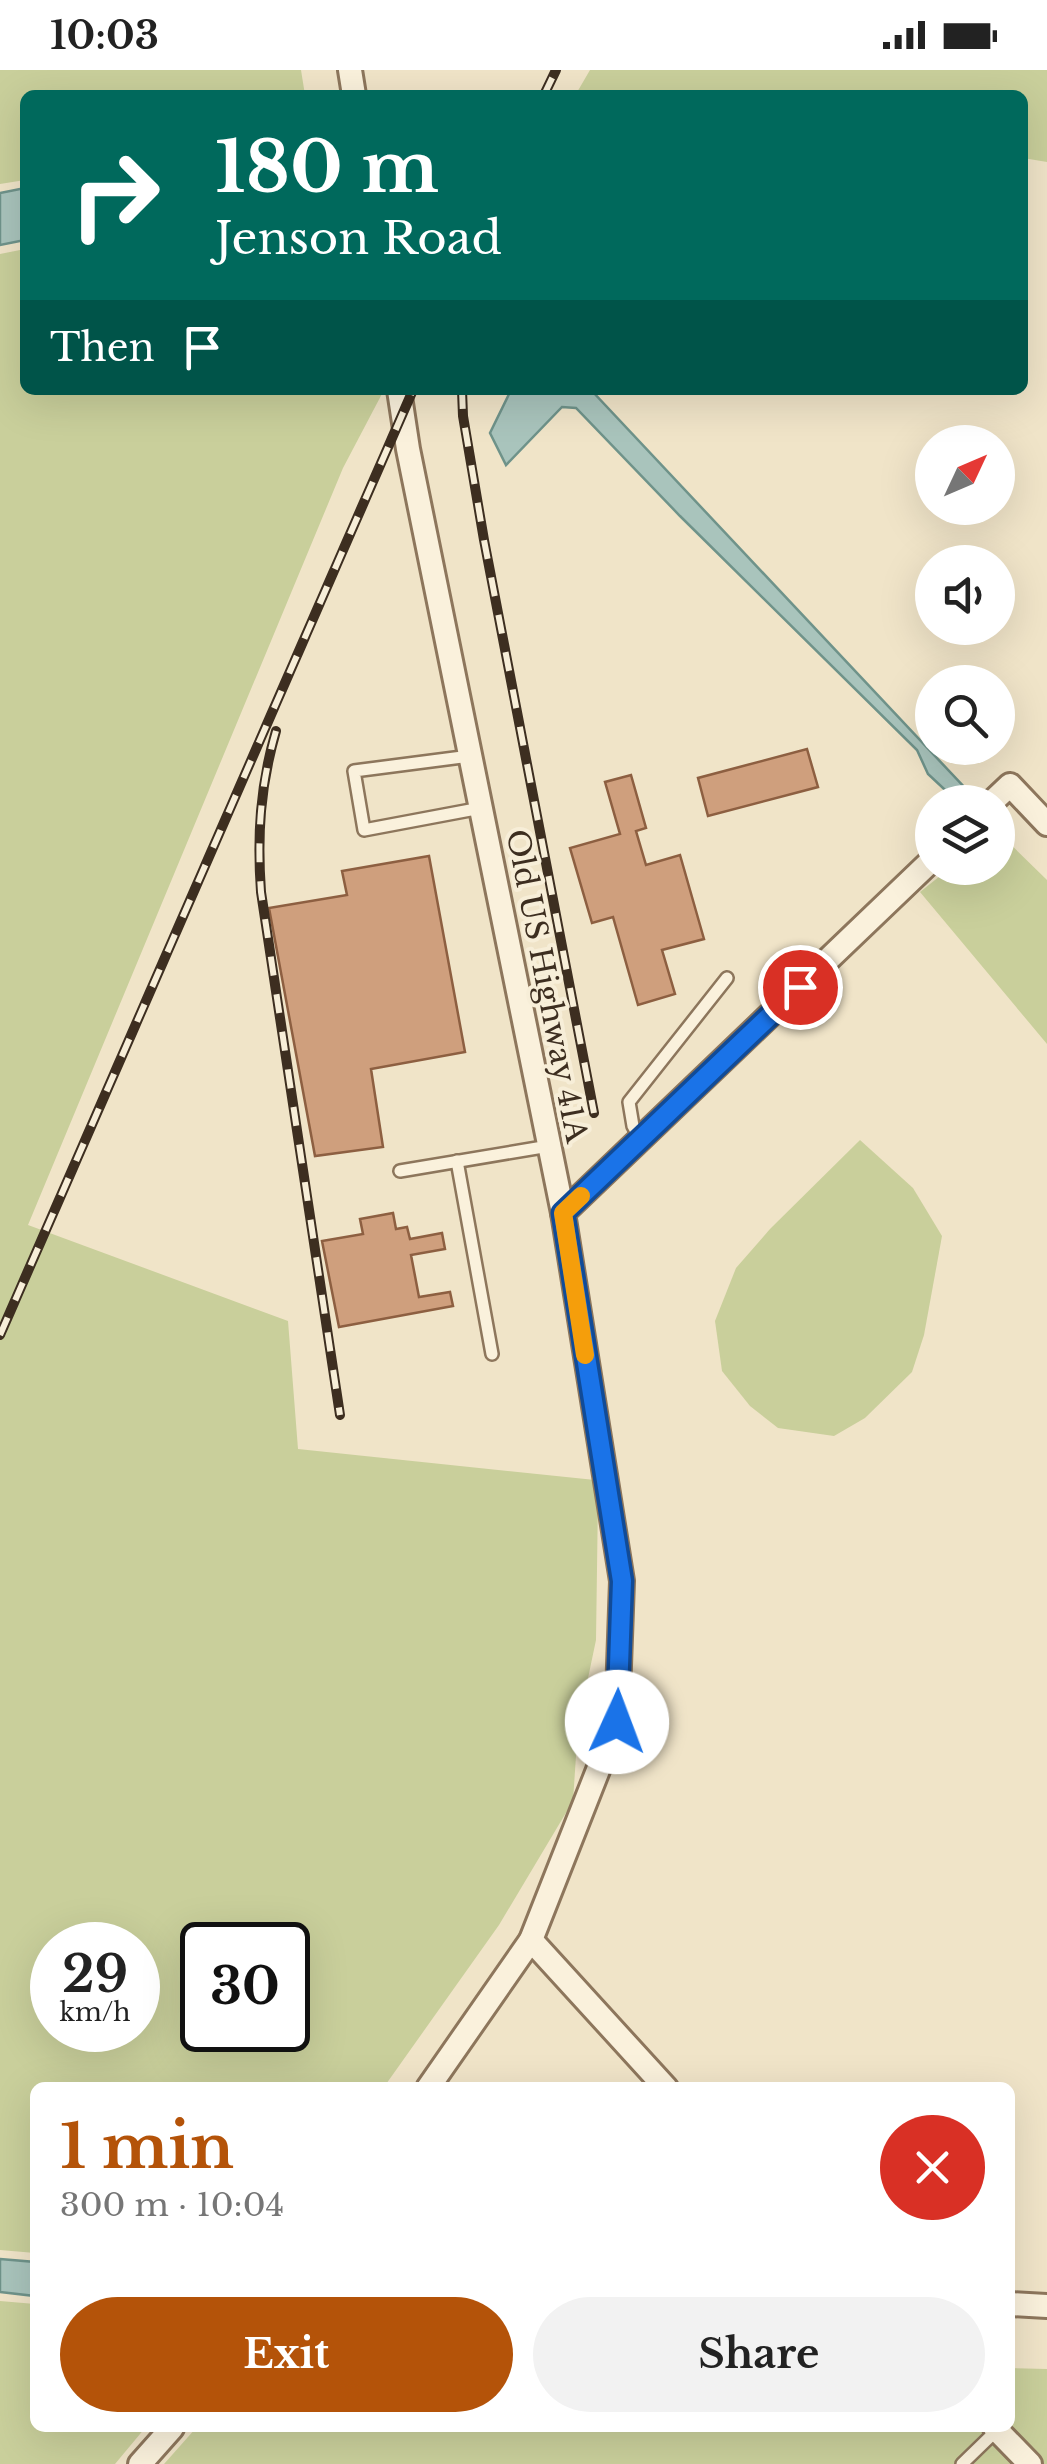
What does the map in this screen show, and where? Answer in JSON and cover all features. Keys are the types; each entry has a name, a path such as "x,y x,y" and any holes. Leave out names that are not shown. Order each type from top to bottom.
{"street":[{"name":"Old US Highway 41A","path":"400,395 563,1213 622,1581 617,1722 531,1940 432,2082"},
{"path":"1015,790 1047,824"},
{"path":"563,1213 915,876"},
{"path":"531,1940 661,2082"},
{"path":"1015,2304 1047,2306"},
{"path":"140,2464 168,2432"},
{"path":"999,2432 1030,2464"}],"lane":[{"path":"470,756 354,771 364,830 481,808"},
{"path":"640,1140 633,1126 630,1102 726,978"},
{"path":"400,1170 549,1146"},
{"path":"456,1161 492,1354"},
{"path":"962,2464 993,2432"}],"green space":[{"path":"0,70 301,70 304,90 20,90 20,181 0,184"},
{"path":"590,70 1047,70 1047,162 1028,159 1028,90 578,90"},
{"path":"20,250 20,395 381,395 343,468 28,1225 288,1321 298,1449 595,1480 598,1498 596,1640 578,1726 573,1801 499,1925 388,2082 30,2082 30,2253 0,2250 0,254"},
{"path":"1015,849 1047,880 1047,1044 920,892 929,885 1015,885"},
{"path":"860,1140 913,1188 942,1236 924,1335 912,1372 865,1418 834,1436 778,1428 750,1406 722,1371 715,1321 736,1268"},
{"path":"0,2301 30,2304 30,2432 142,2432 115,2464 0,2464"},
{"path":"1015,2368 1047,2369 1047,2464 164,2464 192,2432 1015,2432"}],"water":[{"path":"20,189 20,241 0,245 0,193"},
{"path":"509,395 596,395 915,735 915,748 576,408 562,407 506,465 490,433"},
{"path":"924,765 943,765 962,785 940,785"},
{"path":"0,2259 30,2262 30,2295 0,2292"}],"building":[{"path":"807,749 818,787 708,816 698,778"},
{"path":"631,775 646,828 636,831 646,865 680,855 704,939 662,950 675,994 638,1005 613,917 592,923 570,848 620,834 605,782"},
{"path":"429,856 465,1052 371,1069 383,1147 315,1156 269,908 347,895 342,871"},
{"path":"393,1213 396,1229 407,1227 410,1239 442,1233 445,1249 411,1255 419,1297 450,1292 453,1306 339,1327 322,1241 363,1234 360,1219"}],"railway":[{"path":"546,90 556,70"},
{"path":"0,1335 411,395"},
{"path":"462,395 484,540 594,1113"},
{"path":"276,731 261,811 261,892 340,1415"}],"slow traffic":[{"path":"581,1196 563,1213 585,1355"}],"route":[{"path":"617,1722 622,1581 563,1213 800,987"}]}
